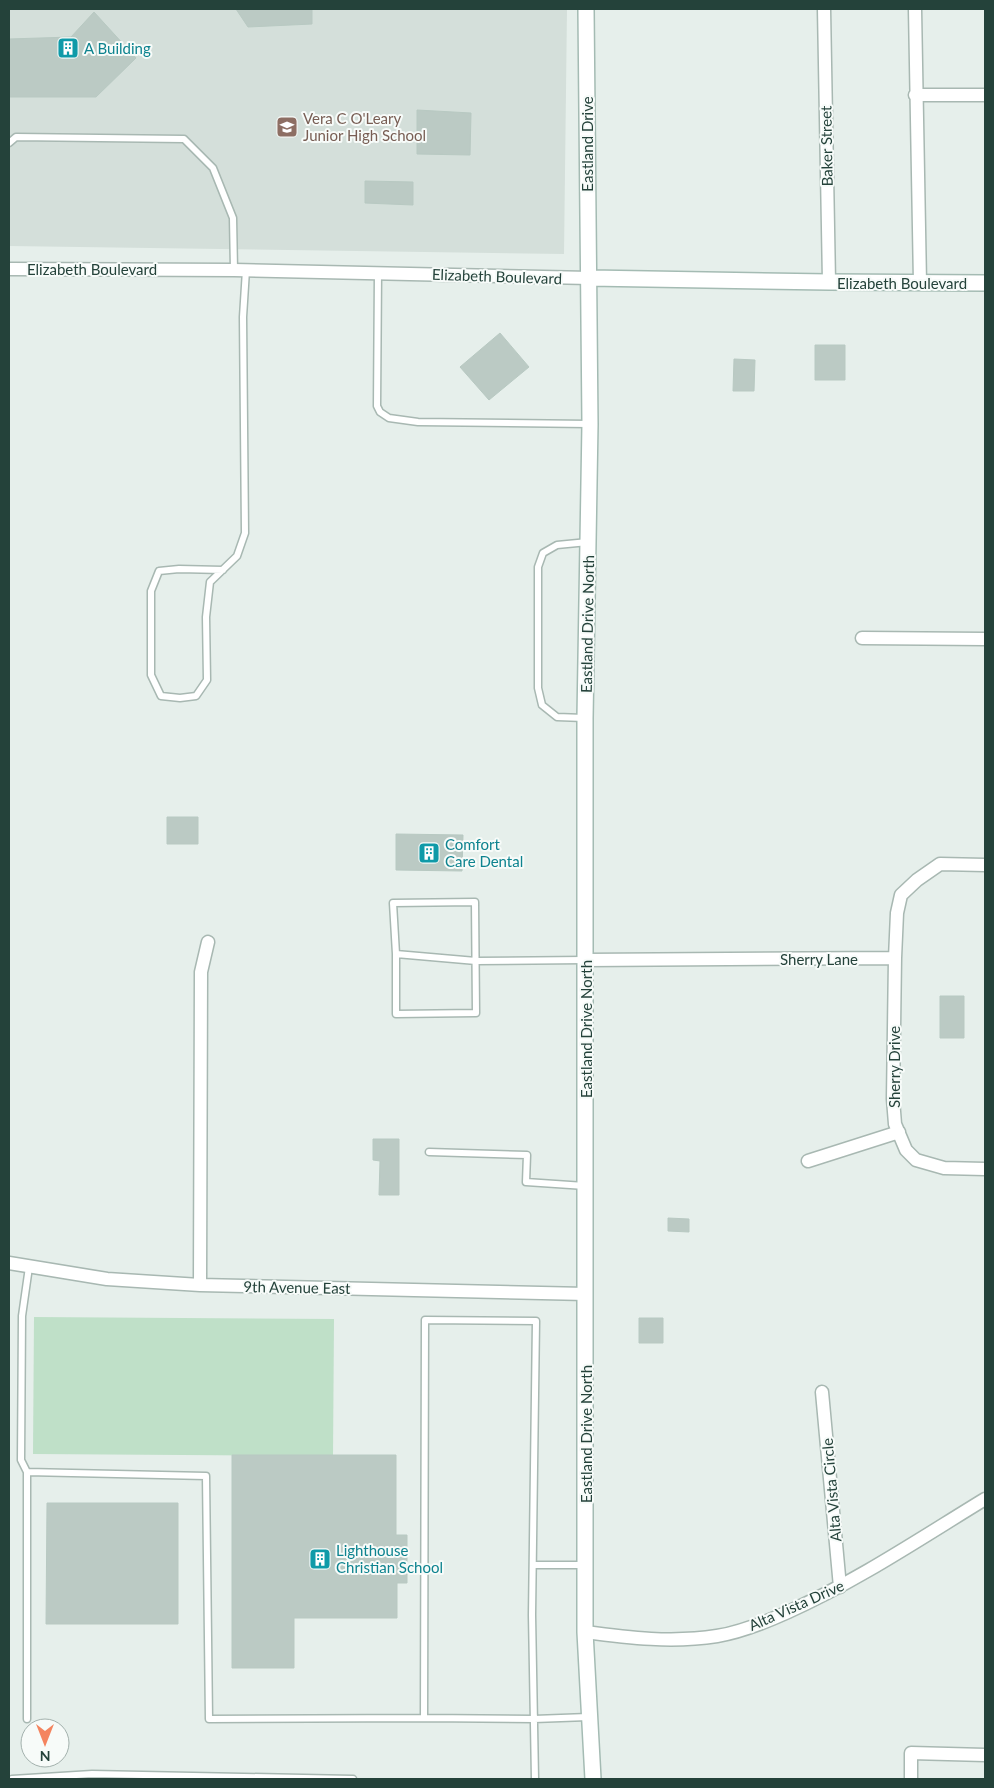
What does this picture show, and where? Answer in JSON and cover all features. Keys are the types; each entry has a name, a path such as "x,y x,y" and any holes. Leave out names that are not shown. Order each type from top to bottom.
{"main road":[{"name":"Eastland Drive","path":"586,9 590,278"},
{"name":"Elizabeth Boulevard","path":"590,278 985,283"},
{"name":"Eastland Drive North","path":"590,278 586,718 585,1632 588,1717 593,1779"}],"street":[{"name":"Baker Street","path":"824,9 829,282"},
{"path":"915,9 915,95 920,283"},
{"path":"915,95 985,94"},
{"name":"Elizabeth Boulevard","path":"9,269 378,272 590,278"},
{"path":"862,638 985,639"},
{"path":"895,958 897,913 901,895 917,880 940,864 985,865"},
{"path":"200,1285 200,972 208,942"},
{"name":"Sherry Lane","path":"586,960 895,958"},
{"name":"Sherry Drive","path":"895,958 893,1099 895,1124 906,1150 916,1160 944,1168 985,1169"},
{"path":"808,1161 899,1132"},
{"name":"9th Avenue East","path":"9,1263 107,1279 200,1285 586,1294"},
{"name":"Alta Vista Circle","path":"822,1392 840,1587"},
{"name":"Alta Vista Drive","path":"585,1632 634,1638 662,1639 718,1636 759,1625 840,1587 985,1499"},
{"path":"911,1779 911,1753 985,1755"}],"lane":[{"path":"9,143 16,137 184,139 213,168 233,218 240,270 243,316 245,533 236,556 222,570 210,582 206,616 207,680 196,696 180,698 161,696 151,675 151,590 159,571 222,570"},
{"path":"378,272 377,406 380,412 389,418 418,422 590,424"},
{"path":"586,718 558,717 542,705 538,688 538,567 544,553 557,545 588,542"},
{"path":"475,902 476,1013 396,1014 396,954 393,903 475,902"},
{"path":"396,954 476,961 586,960"},
{"path":"429,1152 527,1154 526,1182 586,1186"},
{"path":"27,1718 27,1472 21,1460 22,1326 28,1266"},
{"path":"424,1718 425,1320 536,1321 533,1565 535,1779"},
{"path":"27,1472 206,1476 209,1719 534,1719 588,1717"},
{"path":"533,1565 585,1565"},
{"path":"12,1779 92,1774 353,1779"}],"shaded area":[{"name":"Vera C O'Leary Junior High School","path":"9,9 567,9 564,254 9,246"}],"green space":[{"path":"34,1317 334,1319 333,1456 33,1454"}],"building":[{"path":"236,9 312,9 312,24 248,27"},
{"name":"A Building","path":"94,12 136,58 96,97 9,97 9,39 71,37"},
{"path":"417,110 471,113 470,155 417,154"},
{"path":"365,181 413,182 413,205 365,203"},
{"path":"500,333 529,367 489,400 460,367"},
{"path":"815,345 845,345 845,380 815,380"},
{"path":"734,359 755,360 754,391 733,391"},
{"path":"167,817 198,817 198,844 167,844"},
{"name":"Comfort Care Dental","path":"396,834 463,835 462,871 396,870"},
{"path":"940,996 964,996 964,1038 940,1038"},
{"path":"373,1139 399,1139 399,1195 379,1195 380,1161 373,1160"},
{"path":"668,1218 689,1219 689,1232 668,1231"},
{"path":"639,1318 663,1318 663,1343 639,1343"},
{"name":"Lighthouse Christian School","path":"232,1455 396,1455 396,1535 407,1535 407,1583 397,1583 397,1618 294,1618 294,1668 232,1668"},
{"path":"47,1503 178,1503 178,1624 46,1624"}],"place":[{"name":"A Building","path":"68,48"},
{"name":"Vera C O'Leary Junior High School","path":"287,127"},
{"name":"Comfort Care Dental","path":"429,853"},
{"name":"Lighthouse Christian School","path":"320,1559"}]}
